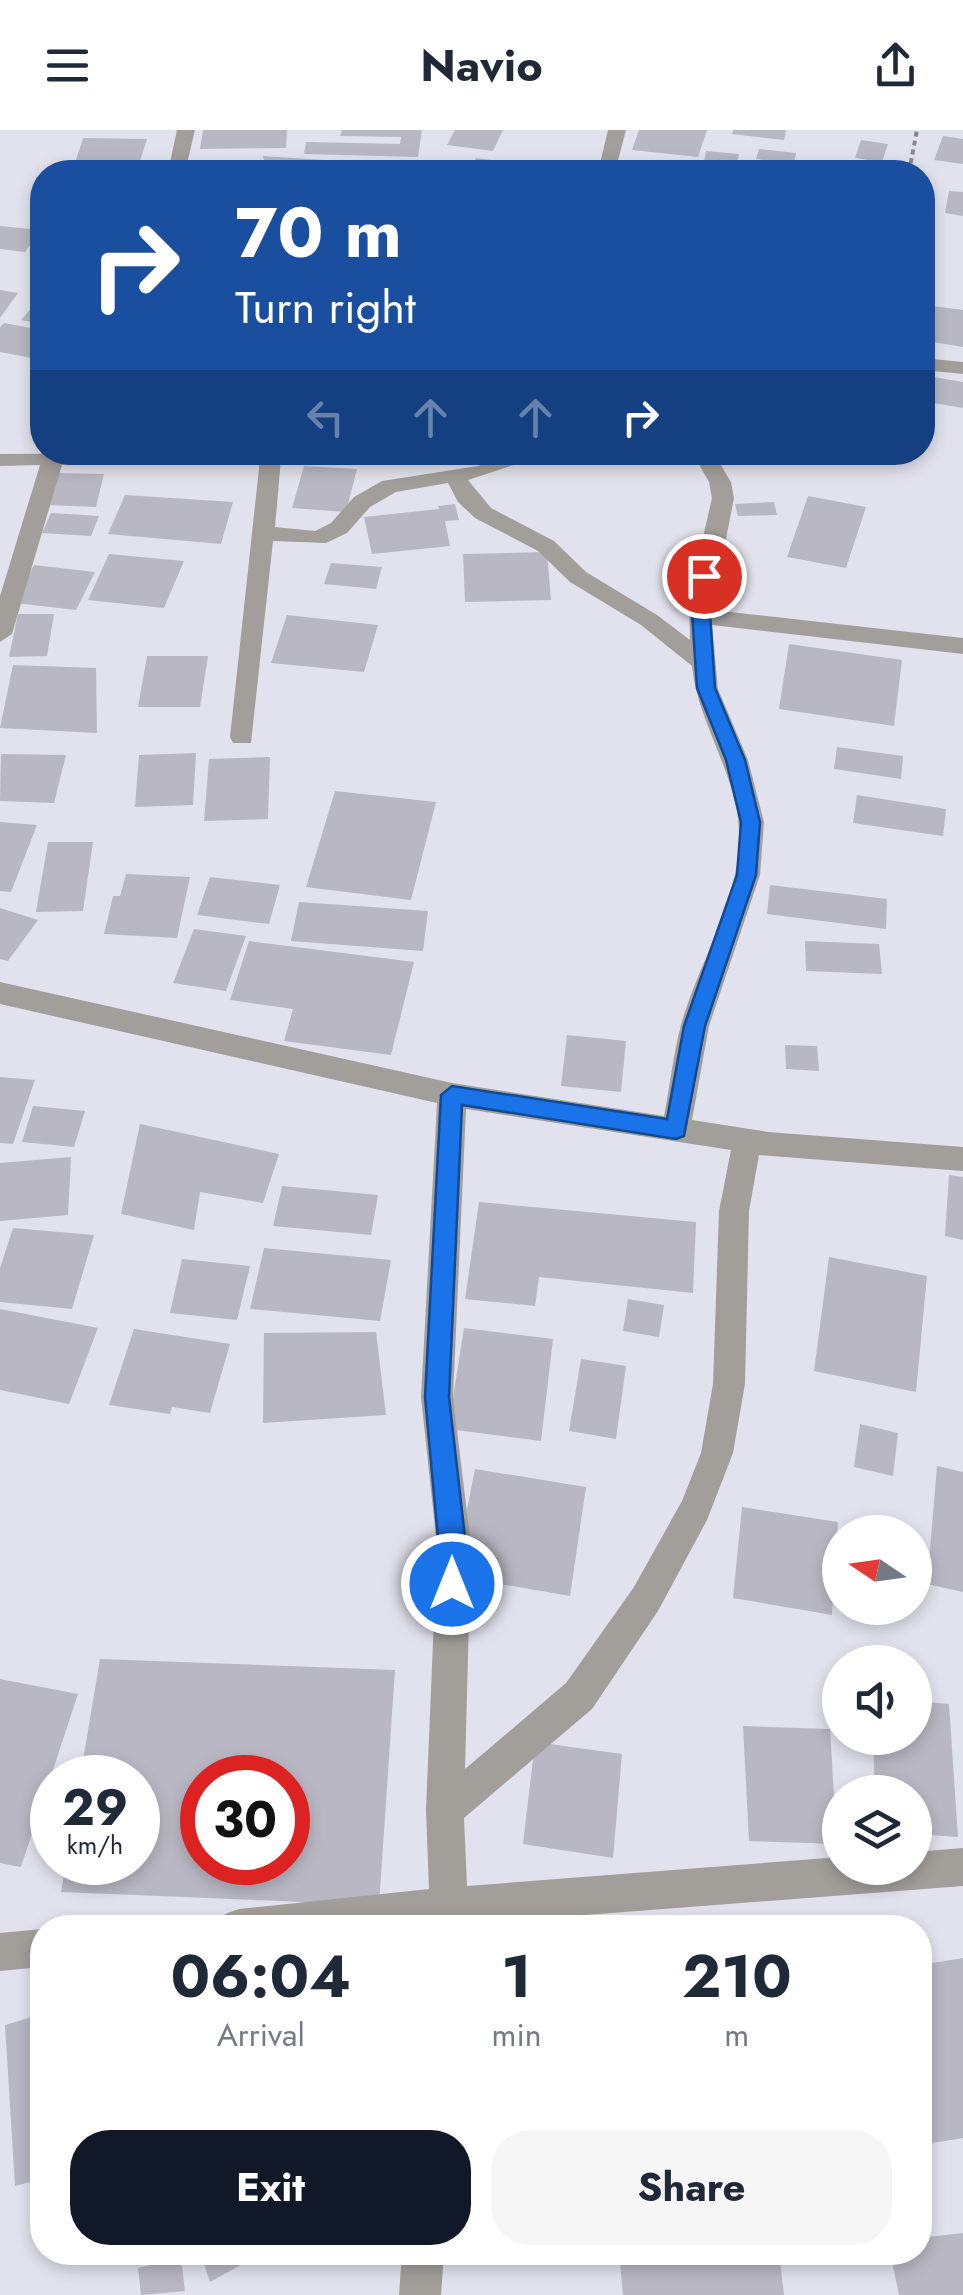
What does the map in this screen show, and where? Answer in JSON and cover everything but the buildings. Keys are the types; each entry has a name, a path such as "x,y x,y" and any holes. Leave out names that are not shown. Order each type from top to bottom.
{"street":[{"path":"179,160 186,130"},
{"path":"609,160 617,130"},
{"path":"935,365 963,368"},
{"path":"0,460 30,458"},
{"path":"0,634 51,465"},
{"path":"242,737 248,654 265,533 259,465"},
{"path":"265,533 318,538 339,528 378,491 495,465"},
{"path":"676,1130 694,1026 746,875 750,822 736,760 706,688 700,616 708,554 722,498 720,482 710,465"},
{"path":"455,476 466,497 483,514 546,546 578,578 649,620 704,663"},
{"path":"700,616 963,646"},
{"path":"0,994 452,1095 747,1140 963,1159"},
{"path":"451,1915 445,1810 454,1546 437,1397 452,1095"},
{"path":"445,1810 579,1696 646,1599 696,1509 717,1453 729,1384 734,1211 747,1140"},
{"path":"461,1915 963,1867"},
{"path":"0,1952 30,1949"},
{"path":"420,2295 422,2265"}],"path":[{"path":"911,160 917,130"}],"route":[{"path":"452,1584 454,1546 437,1397 452,1095 676,1130 694,1026 746,875 750,822 736,760 706,688 700,598 704,576"}]}
